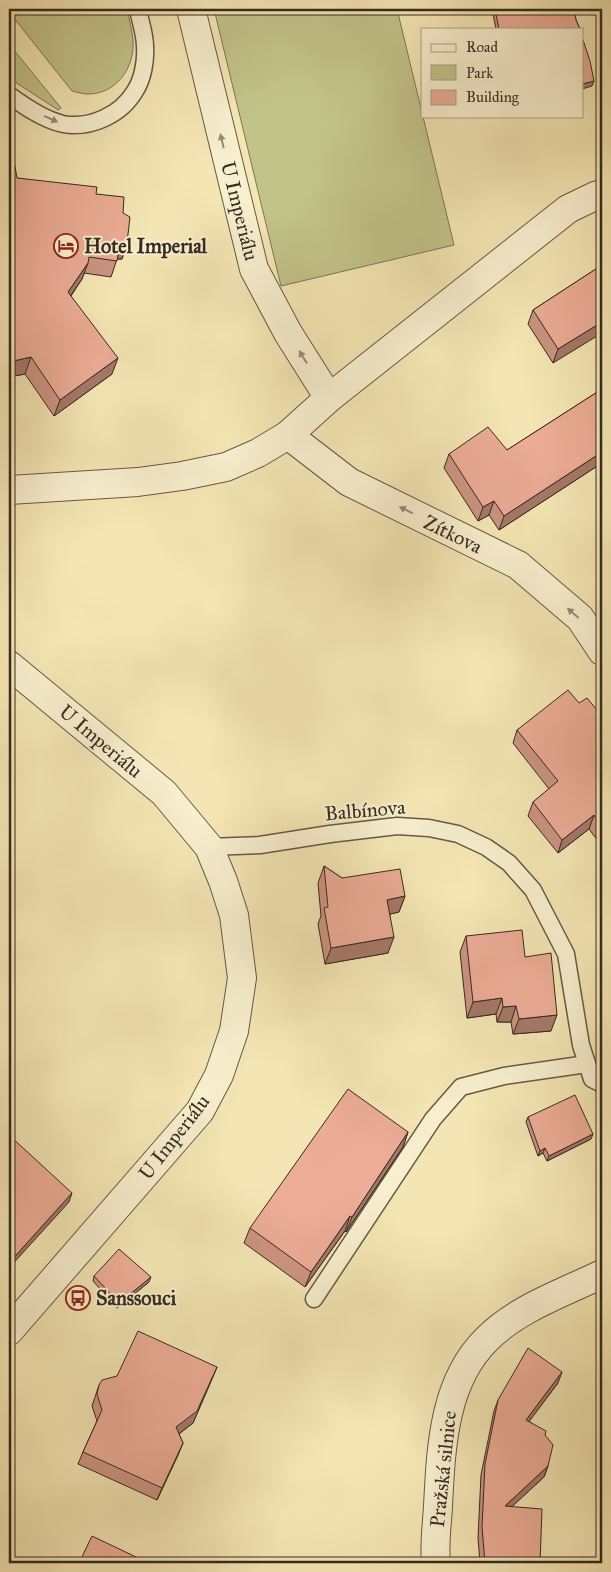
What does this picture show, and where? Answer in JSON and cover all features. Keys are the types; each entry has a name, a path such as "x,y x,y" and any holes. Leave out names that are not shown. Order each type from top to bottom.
{"street":[{"name":"U Imperiálu","path":"191,9 254,269 288,333 329,398"},
{"path":"9,490 138,482 182,476 226,467 258,453 288,435 329,398 568,209 602,194"},
{"name":"Zítkova","path":"288,435 349,482 518,565 580,618 602,651"},
{"name":"U Imperiálu","path":"9,665 164,793 209,847 234,915 242,978 234,1030 219,1075 200,1111 9,1331"},
{"name":"Pražská silnice","path":"436,1563 442,1442 449,1403 469,1361 487,1339 519,1314 602,1274"}],"lane":[{"path":"9,95 30,110 62,124 79,125 96,122 110,116 122,107 136,91 142,72 145,46 138,9"},
{"name":"Balbínova","path":"209,847 260,846 330,834 397,826 430,828 458,834 486,847 509,863 533,890 566,954 580,1045 592,1079 602,1084"},
{"path":"314,1299 433,1119 462,1086 504,1076 587,1064"}],"green space":[{"path":"9,9 127,9 133,50 127,69 116,84 98,93 88,94 72,91 9,12"},
{"path":"214,9 397,9 421,108 421,118 423,118 454,245 281,286"},
{"path":"9,44 61,108 58,110 9,78"}],"building":[{"path":"495,9 574,9 580,28 499,28"},
{"path":"584,43 590,61 594,81 584,84"},
{"path":"9,155 13,155 17,178 97,187 96,194 124,197 123,213 130,217 127,243 120,242 117,261 89,257 88,263 68,292 118,358 60,400 31,357 9,362"},
{"path":"602,265 602,322 558,349 533,310"},
{"path":"602,389 602,452 504,516 494,501 483,507 449,454 488,427 507,450"},
{"path":"568,690 579,703 587,698 602,716 602,827 594,815 562,840 533,802 558,781 517,730"},
{"path":"324,866 342,878 400,869 405,896 387,900 394,937 331,948 324,908 328,907"},
{"path":"522,930 525,957 551,953 557,1015 519,1019 516,1006 503,1007 502,998 473,1002 466,936"},
{"path":"348,1089 408,1132 352,1217 350,1216 311,1272 250,1228"},
{"path":"575,1095 593,1134 549,1156 545,1148 540,1151 528,1117"},
{"path":"9,1135 72,1193 9,1263"},
{"path":"119,1249 151,1277 119,1303 94,1276"},
{"path":"138,1331 217,1367 197,1411 176,1427 183,1443 162,1488 83,1452 102,1410 97,1394 99,1385 102,1380 117,1376"},
{"path":"528,1348 562,1372 526,1420 546,1431 545,1435 553,1445 548,1466 505,1506 542,1509 540,1563 485,1563 482,1527 485,1464 498,1400"},
{"path":"92,1536 136,1557 133,1563 79,1563"}],"place":[{"name":"Hotel Imperial","path":"66,246"},
{"name":"Sanssouci","path":"78,1298"}]}
